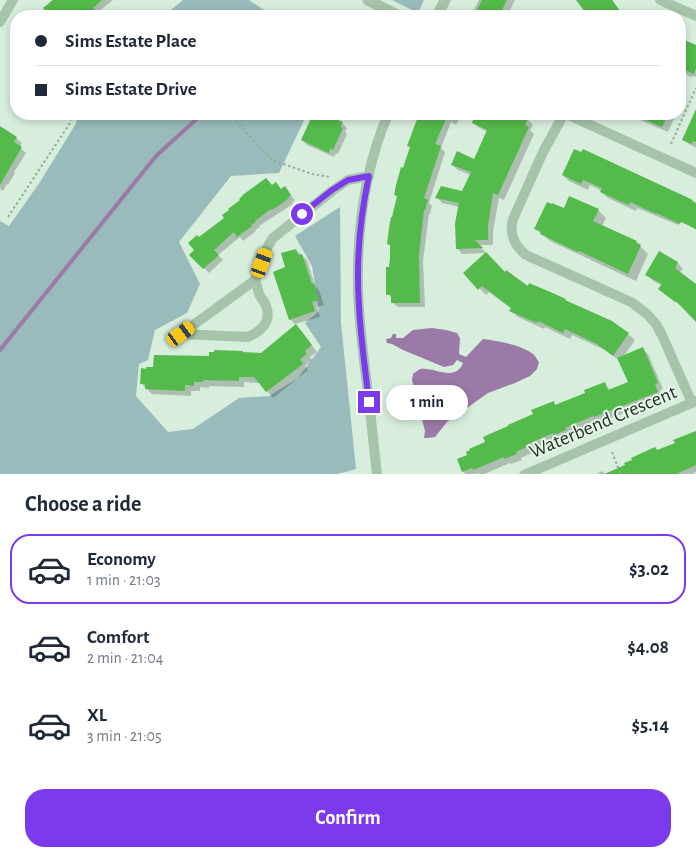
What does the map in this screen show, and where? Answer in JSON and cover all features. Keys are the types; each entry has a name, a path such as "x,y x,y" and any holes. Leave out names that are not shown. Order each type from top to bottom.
{"street":[{"path":"0,22 13,0"},
{"path":"368,0 387,10"},
{"path":"660,0 682,10"},
{"path":"377,474 359,310 358,275 360,225 369,176 378,140 386,120"},
{"path":"562,120 543,152 513,219 511,230 513,240 518,248 526,254 631,302 647,314 656,324 662,335 694,402"},
{"path":"578,120 696,173"},
{"path":"255,280 266,306 267,315 265,325 258,332 248,337 181,334 255,280 273,238 332,190 348,180 369,176"},
{"name":"Waterbend Crescent","path":"524,474 694,402"}],"path":[{"path":"686,110 696,88"},
{"path":"8,217 71,120"},
{"path":"234,120 272,160 312,174 348,180"},
{"path":"671,144 682,120"},
{"path":"612,452 621,474"}],"shaded area":[{"path":"183,0 249,0 264,10 171,10"},
{"path":"392,0 424,0 419,10 412,10"},
{"path":"77,120 304,120 279,173 231,176 179,242 200,284 187,313 155,330 148,360 139,364 136,396 168,432 193,429 239,398 269,396 298,378 321,347 305,323 319,311 312,266 295,236 340,207 341,323 356,469 338,474 0,474 0,221 9,226 40,182"},
{"path":"432,328 457,333 460,338 459,354 466,357 483,339 496,341 517,346 534,355 539,362 537,369 530,376 488,393 447,422 435,437 424,438 425,431 412,380 413,374 420,369 455,372 463,363 457,360 453,365 444,367 387,343 386,339 391,338 393,334 396,334 396,338 403,338 413,330"}],"building":[{"path":"53,0 102,0 93,8 95,10 44,10 43,8"},
{"path":"482,0 507,0 502,10 477,10"},
{"path":"576,0 612,0 620,10 584,10"},
{"path":"686,41 696,45 696,68 694,74 687,71"},
{"path":"696,109 696,142 693,141 691,144 682,140"},
{"path":"310,120 338,120 343,122 340,127 343,128 333,150 330,148 329,153 301,140"},
{"path":"417,120 445,120 435,144 441,146 424,198 428,200 424,210 419,255 420,303 391,303 391,295 386,295 386,267 389,267 390,258 390,245 387,244 391,217 397,196 394,195 396,185 401,167 403,168 410,147 407,146"},
{"path":"473,120 527,120 525,125 529,127 498,195 493,193 488,225 488,240 475,240 483,248 456,249 455,223 459,203 435,198 441,186 462,191 471,172 451,165 457,151 474,159 487,130 472,123"},
{"path":"646,120 665,120 662,127"},
{"path":"0,126 17,137 14,142 22,147 0,185"},
{"path":"574,149 581,152 583,149 693,200 696,203 696,229 630,202 629,205 600,192 602,188 583,180 581,184 562,175"},
{"path":"266,178 272,185 276,182 281,189 285,186 291,195 289,198 255,221 252,226 237,237 234,232 214,250 219,255 203,269 189,255 194,250 188,243 224,218 222,215 228,209 240,200 244,194"},
{"path":"569,196 599,209 593,221 637,241 641,245 628,274 567,247 540,234 541,232 534,229 547,202 564,208"},
{"path":"296,249 298,255 302,254 319,300 312,302 315,311 289,320 273,272 285,267 281,253"},
{"path":"659,251 678,262 675,268 696,284 696,322 676,301 658,289 662,284 645,275"},
{"path":"486,252 505,272 506,270 528,286 529,283 566,299 612,321 629,333 613,356 597,344 565,329 563,333 538,321 537,323 509,311 511,308 482,286 478,290 463,273"},
{"path":"296,324 312,345 305,351 307,354 300,359 303,364 266,392 254,377 239,377 239,381 204,380 203,382 194,382 194,386 185,385 185,391 145,389 145,384 140,384 141,368 153,367 154,355 209,356 209,352 214,352 214,350 261,353"},
{"path":"643,347 658,383 655,384 658,392 593,416 565,428 566,430 554,435 553,433 530,443 531,445 516,452 517,454 504,459 504,457 473,470 472,468 462,472 457,459 467,455 466,452 469,449 485,442 483,437 533,414 531,410 554,401 555,405 585,393 584,390 605,382 608,390 628,382 617,358"},
{"path":"696,431 696,465 676,474 604,474 625,465 624,463 632,460 631,458 655,447 657,450 675,443 673,440"}],"waterway":[{"path":"0,350 156,156 195,120"}],"route":[{"path":"302,214 348,180 369,176 361,218 358,275 359,310 369,402"}]}
